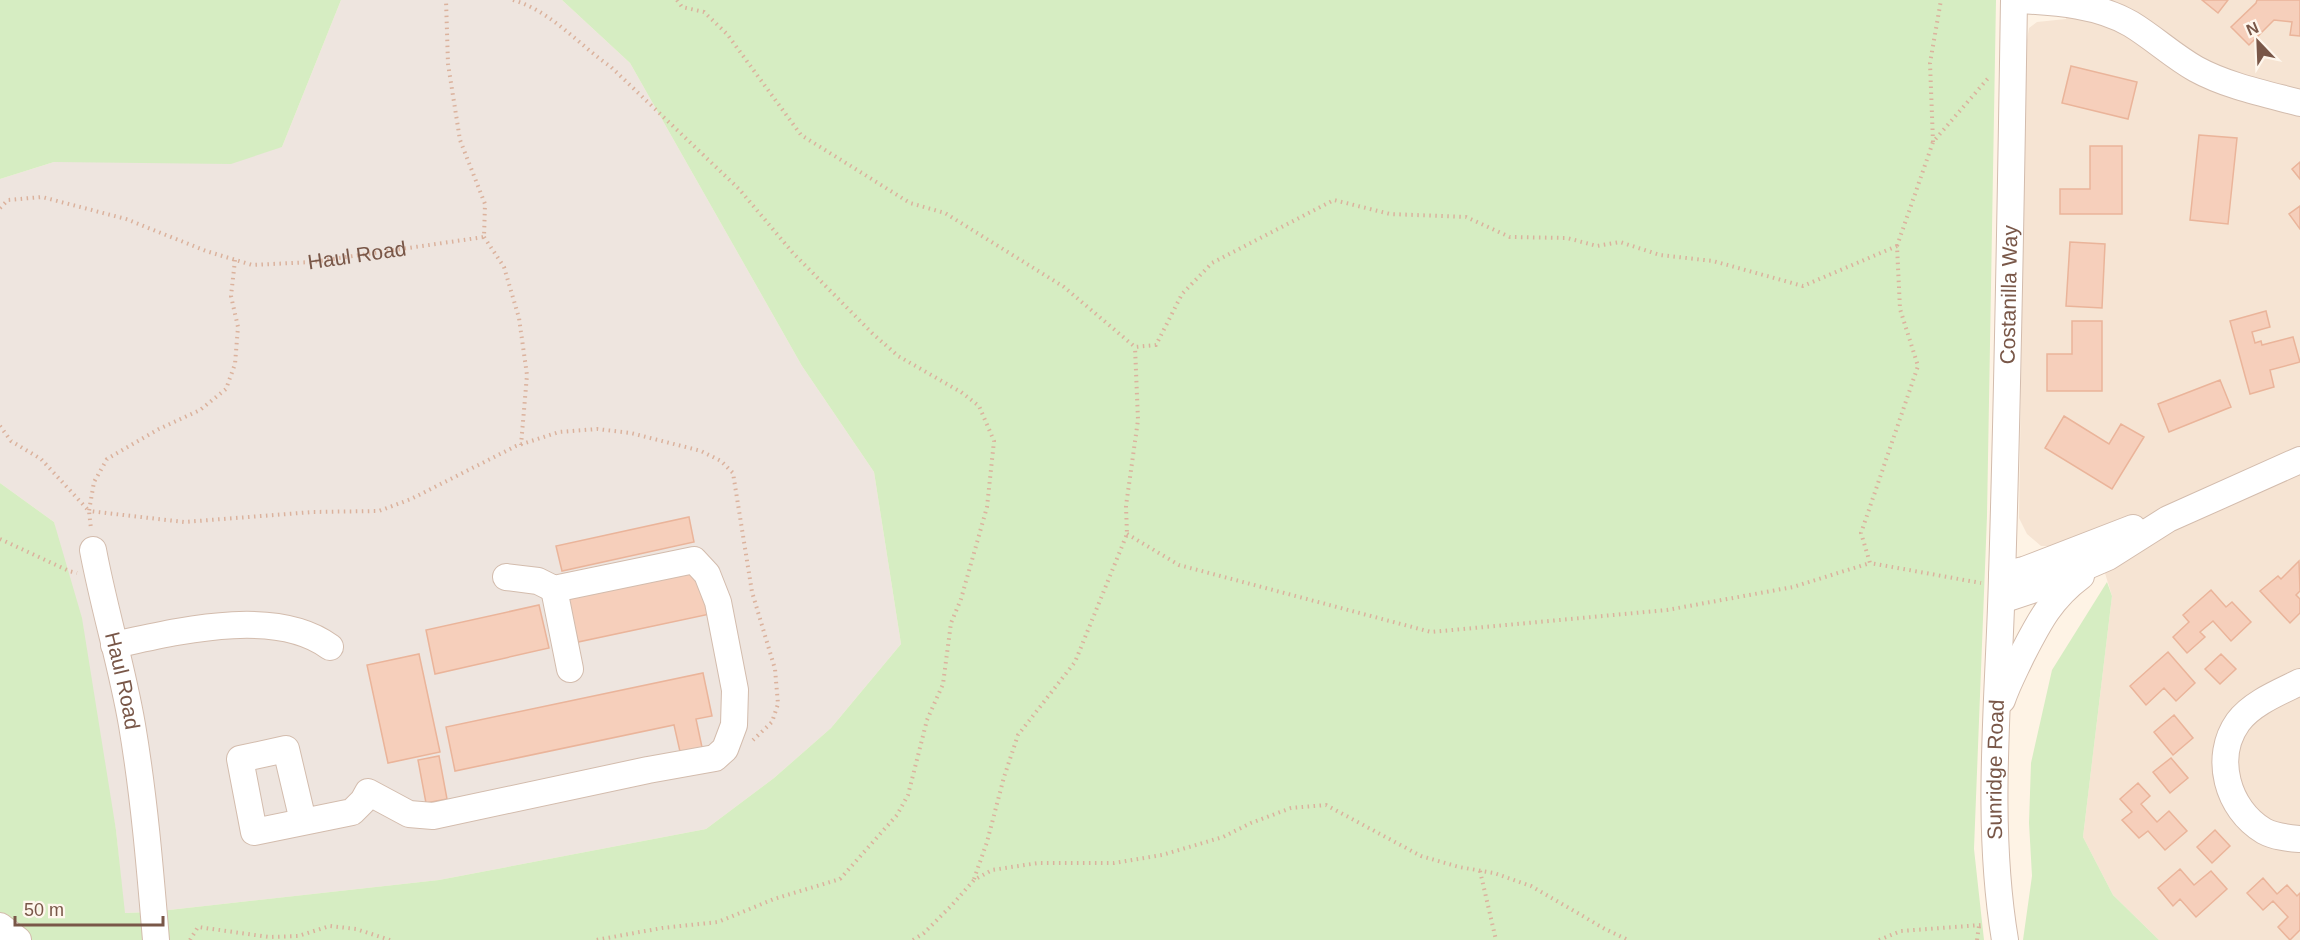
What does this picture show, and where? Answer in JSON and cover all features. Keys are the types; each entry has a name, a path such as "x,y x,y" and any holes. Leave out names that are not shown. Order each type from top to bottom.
{"street":[{"name":"Costanilla Way","path":"2002,587 2014,0"},
{"path":"2020,0 2058,2 2098,10 2129,23 2195,68 2222,80 2300,103"},
{"path":"1995,723 2008,684 2048,606 2069,585 2108,556 2168,519 2300,460"},
{"path":"2002,587 2024,570 2130,529 2168,519"},
{"name":"Haul Road","path":"93,550 132,724 141,786 156,940"},
{"path":"2002,587 2032,590 2108,556"},
{"path":"303,821 352,812 368,792 409,814 433,816 715,758 725,749 734,725 735,690 718,602 707,574 694,560 554,589 538,581 506,577"},
{"name":"Sunridge Road","path":"1995,929 1995,723 2002,587"},
{"path":"554,589 570,669"},
{"path":"114,645 199,627 252,625 288,630 320,639 330,647"},
{"path":"2300,682 2253,708 2238,721 2229,738 2224,765 2234,800 2251,822 2281,837 2300,839"},
{"path":"0,926 18,940"}],"path":[{"path":"446,0 448,64 460,140 485,204 484,237 504,267 519,318 527,375 521,445"},
{"path":"513,0 526,4 561,27 611,67 740,189 793,253 872,333 898,356 961,392 980,406 994,441 987,507 961,599 951,623 943,684 927,720 908,795 897,815 840,879 774,899 718,922 662,927 596,940"},
{"path":"677,0 682,7 704,12 727,34 801,135 910,203 945,213 1064,287 1135,347 1156,345 1182,294 1212,263 1334,200 1390,213 1466,218 1510,237 1567,238 1597,246 1620,243 1660,255 1713,261 1803,286 1897,246"},
{"path":"1934,142 1930,63 1941,0"},
{"path":"1870,563 1861,532 1918,366 1900,309 1897,246 1934,142 2013,50"},
{"name":"Haul Road","path":"0,208 8,200 42,197 126,219 206,251 252,265 312,262 484,237"},
{"path":"93,550 90,511 94,482 107,459 159,429 200,410 226,389 235,364 238,327 231,296 235,260"},
{"path":"974,880 1018,735 1075,662 1127,534 1126,506 1138,420 1135,347"},
{"path":"0,426 11,441 41,459 90,511 184,522 314,512 379,511 411,499 521,445 559,432 597,429 631,433 701,451 721,461 732,473 752,592 775,669 778,704 771,722 752,741"},
{"path":"1127,534 1179,565 1431,632 1667,610 1793,587 1870,563 2002,587"},
{"path":"0,539 69,571 98,577"},
{"path":"913,940 924,933 974,880 992,870 1038,862 1114,863 1162,855 1223,837 1251,823 1291,808 1326,806 1421,856 1494,873 1531,886 1628,940"},
{"path":"1480,871 1496,940"},
{"path":"190,940 198,927 269,937 298,936 330,927 356,929 390,940"},
{"path":"1879,940 1901,931 1995,929"},
{"path":"1977,940 1995,929"}],"shaded area":[{"path":"341,0 562,0 630,63 802,366 874,472 901,644 831,728 774,778 706,829 439,880 151,912 124,913 116,830 54,522 0,483 0,179 54,162 113,162 282,147"},
{"path":"2067,0 2300,0 2300,940 2159,940 2113,895 2083,837 2112,596 2093,534 2064,546 2041,546 2027,534 2019,518 2026,46 2029,28 2037,22 2066,19"}],"green space":[{"path":"0,0 341,0 282,147 231,164 54,162 0,179"},
{"path":"562,0 1996,0 1987,516 1974,849 1984,940 0,940 0,483 54,522 82,618 116,830 125,913 439,880 706,829 774,778 831,728 901,644 874,472 802,366 630,63"},
{"path":"2107,582 2112,596 2083,837 2113,895 2159,940 2023,940 2032,876 2029,823 2031,763 2052,670"}],"building":[{"path":"2202,0 2228,0 2218,13"},
{"path":"2257,0 2300,0 2300,36 2290,35 2292,22 2274,20 2249,45 2231,27"},
{"path":"2071,66 2137,82 2128,119 2062,103"},
{"path":"2199,135 2237,138 2228,224 2190,220"},
{"path":"2090,146 2122,146 2122,214 2060,214 2060,189 2090,189"},
{"path":"2300,162 2300,179 2292,169"},
{"path":"2300,206 2300,229 2289,214"},
{"path":"2070,242 2105,244 2102,308 2066,306"},
{"path":"2266,311 2270,327 2252,332 2255,343 2261,341 2262,345 2293,337 2300,362 2270,370 2274,387 2250,394 2230,321"},
{"path":"2072,321 2102,321 2102,391 2047,391 2047,354 2072,354"},
{"path":"2220,380 2231,407 2169,432 2158,404"},
{"path":"2064,416 2109,444 2121,424 2144,437 2112,489 2045,448"},
{"path":"689,517 694,542 562,571 556,546"},
{"path":"2299,561 2300,591 2296,595 2300,599 2300,613 2290,623 2260,591 2278,576 2281,579"},
{"path":"701,570 710,614 578,642 568,599"},
{"path":"2211,590 2226,607 2232,602 2251,622 2231,641 2213,621 2200,632 2205,637 2187,653 2173,637 2189,622 2183,615"},
{"path":"539,605 549,648 435,674 426,630"},
{"path":"2168,652 2195,683 2176,701 2164,688 2146,705 2130,686"},
{"path":"419,654 440,752 388,763 367,665"},
{"path":"2221,654 2236,669 2220,684 2205,669"},
{"path":"703,673 712,716 696,719 703,752 681,756 674,725 455,771 446,727"},
{"path":"2174,715 2193,738 2173,755 2154,732"},
{"path":"439,756 447,799 426,803 418,760"},
{"path":"2171,758 2188,778 2170,793 2153,772"},
{"path":"2138,783 2150,796 2141,804 2157,822 2169,811 2187,831 2165,850 2148,831 2139,838 2122,820 2132,812 2120,799"},
{"path":"2215,830 2230,846 2212,863 2197,847"},
{"path":"2180,869 2194,885 2211,871 2227,889 2196,917 2180,899 2173,906 2158,888"},
{"path":"2263,878 2277,894 2287,885 2297,896 2300,893 2300,930 2290,940 2278,927 2288,917 2273,901 2263,910 2247,893"}]}
